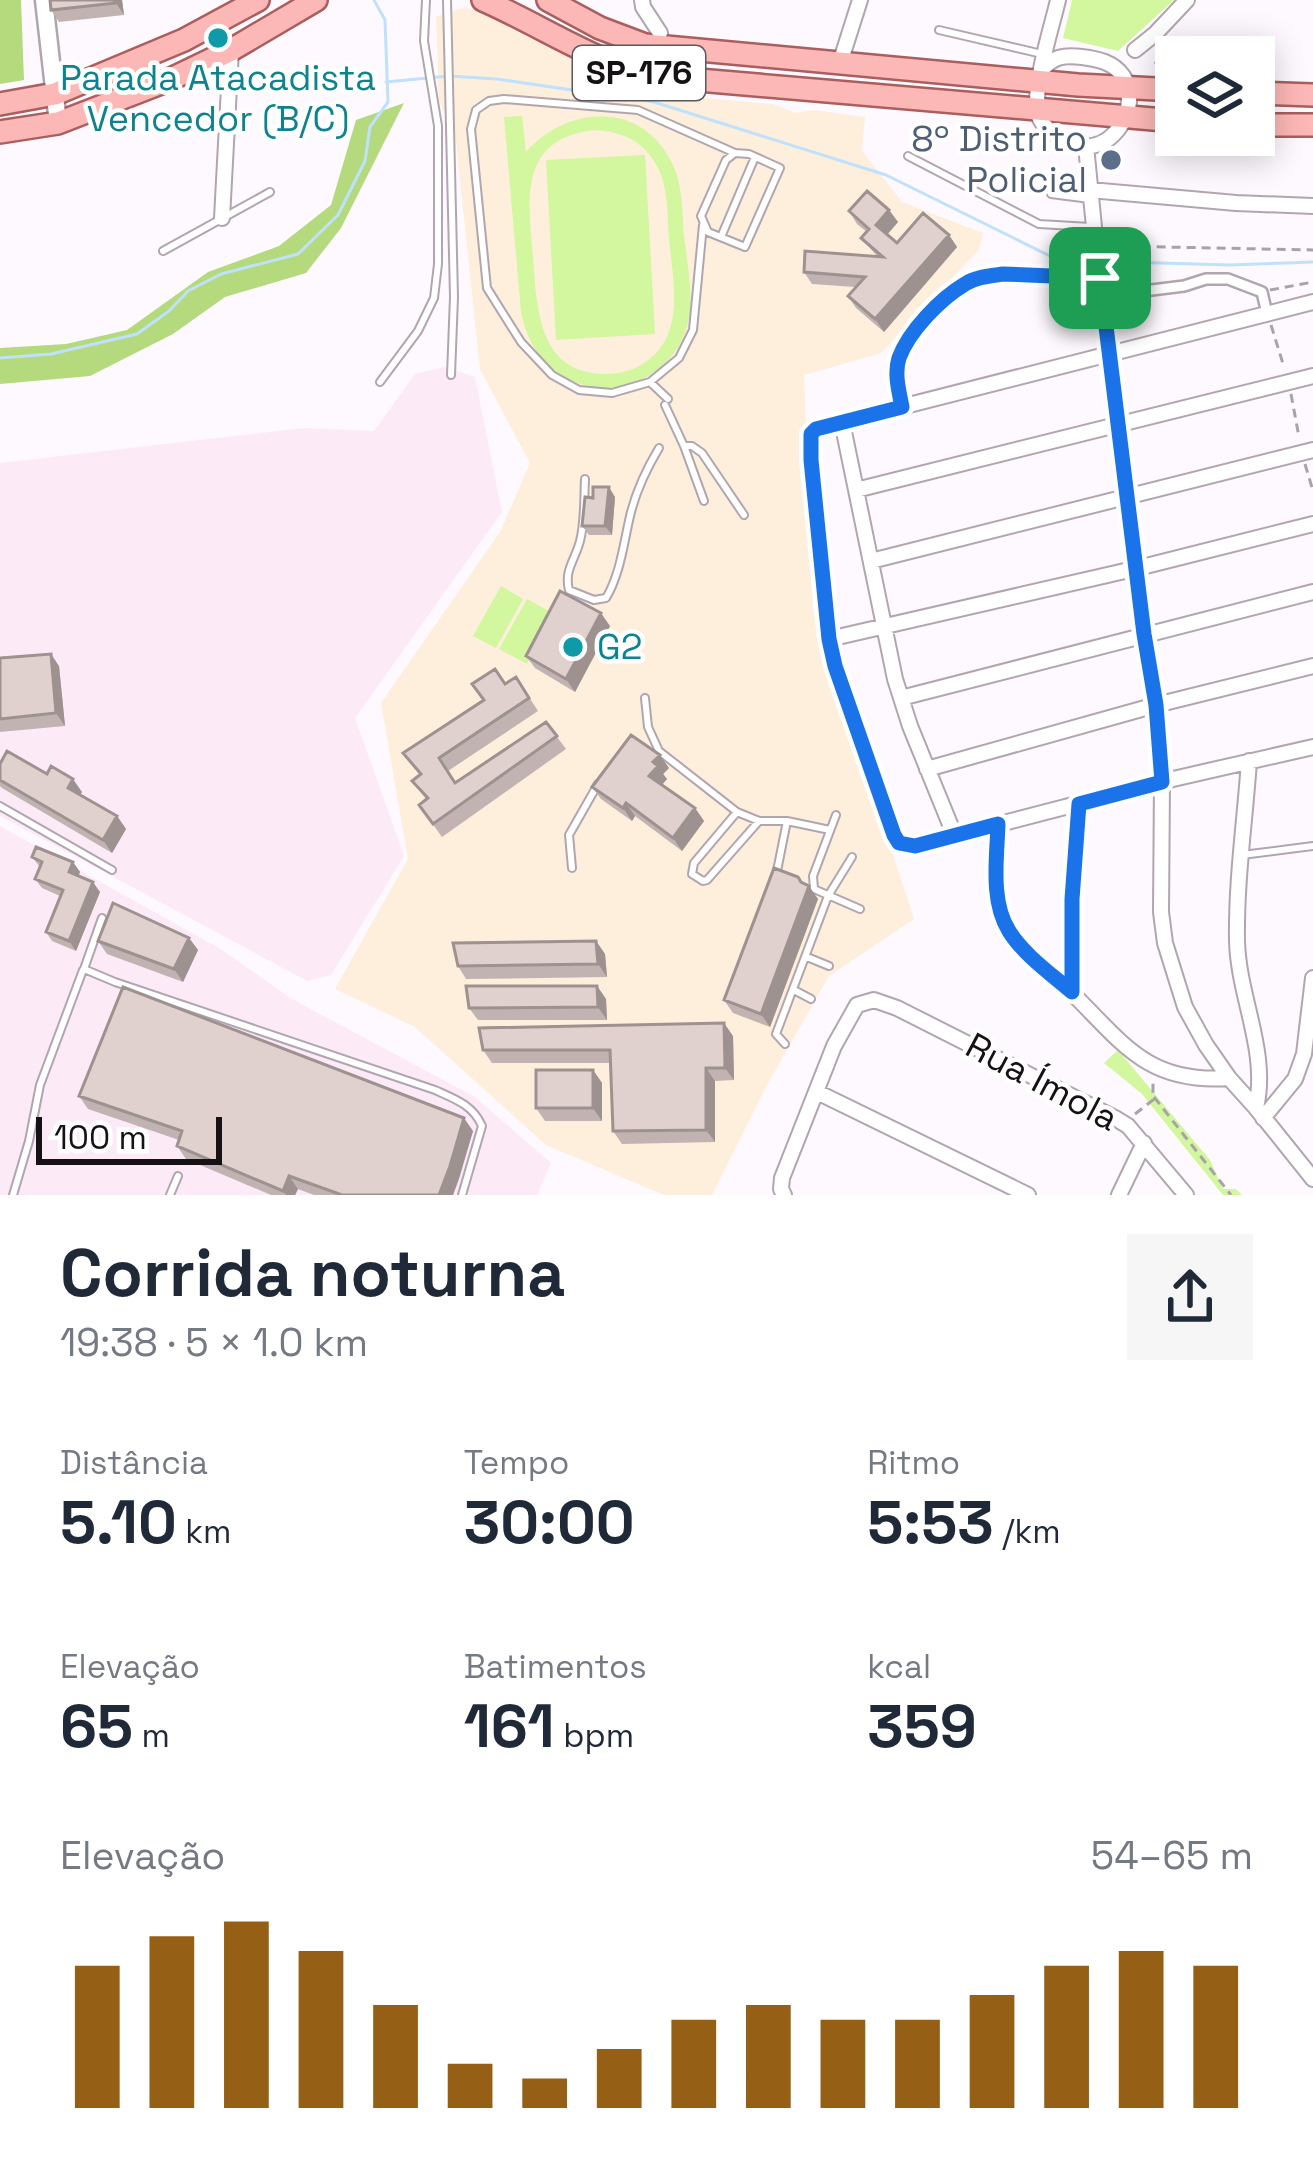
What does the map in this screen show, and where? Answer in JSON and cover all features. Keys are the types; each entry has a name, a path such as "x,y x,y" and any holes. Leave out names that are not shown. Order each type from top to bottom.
{"main road":[{"path":"0,104 55,94 141,59 228,9 258,0"},
{"path":"0,132 58,123 169,80 316,0"},
{"name":"SP-176","path":"483,0 630,70 682,80 1155,120"},
{"name":"SP-176","path":"550,0 600,28 645,45 1155,90"},
{"path":"811,90 841,63"},
{"path":"1275,94 1313,95"},
{"path":"1275,125 1313,125"}],"street":[{"path":"44,0 58,123"},
{"path":"642,0 660,33"},
{"path":"841,63 860,0"},
{"path":"1048,47 1108,64 1122,75 1128,89 1124,119 1109,139 1098,145 1072,143 1042,123 1040,76 1058,0"},
{"path":"1135,50 1187,0"},
{"path":"221,218 231,50"},
{"path":"1040,76 1053,58 1066,55"},
{"path":"1086,146 1093,234 1156,705 1165,943 1185,1007 1229,1078 1312,1175"},
{"path":"1090,194 1313,206"},
{"path":"902,407 899,358 920,326 967,283 1003,274 1098,273"},
{"path":"1103,296 1228,279 1262,292 1268,314"},
{"path":"1313,302 842,422 811,434 829,639 899,843 915,846 1313,747"},
{"path":"856,490 1313,376"},
{"path":"842,422 901,698 954,834"},
{"path":"871,561 1308,451"},
{"path":"829,639 1313,524"},
{"path":"901,698 1313,592"},
{"path":"927,769 1313,666"},
{"path":"1249,760 1237,940 1245,1004 1258,1054 1260,1113"},
{"path":"1072,992 1079,804"},
{"path":"998,824 998,894 1009,932 1128,1049 1152,1065 1191,1079 1229,1078"},
{"path":"1260,1113 1295,1079 1304,1054 1313,978"},
{"name":"Rua Ímola","path":"817,1092 851,1013 857,1005 874,1000 1128,1126 1186,1195"},
{"path":"784,1195 782,1178 817,1092 1028,1195"},
{"path":"1119,1195 1144,1143"}],"lane":[{"path":"380,382 418,331 434,298 438,126 426,68 426,0"},
{"path":"447,0 454,297 451,375"},
{"path":"939,30 1048,47"},
{"path":"703,225 708,232 745,247 780,168 638,110 505,99 489,101 476,110 471,129 487,288 521,341 552,375 579,390 612,393 650,382 679,358 693,330 701,215 726,160 735,153"},
{"path":"908,156 1039,224 1093,234"},
{"path":"721,237 755,157"},
{"path":"163,251 270,192"},
{"path":"1051,194 1090,194"},
{"path":"650,382 667,402 704,501"},
{"path":"683,446 697,448 744,515"},
{"path":"585,479 581,536 566,582 569,590 594,600 606,598 614,585 633,505 658,448"},
{"path":"645,698 648,728 659,751 737,812 759,820 830,830"},
{"path":"636,737 648,728"},
{"path":"572,868 569,835 598,784"},
{"path":"0,806 112,870"},
{"path":"737,812 694,862 696,878 706,880 759,820"},
{"path":"836,815 813,876 814,889 860,909"},
{"path":"775,881 787,821"},
{"path":"1242,855 1313,846"},
{"path":"785,1044 776,1034 828,896 852,857"},
{"path":"13,1195 40,1085 101,918"},
{"path":"807,957 829,966"},
{"path":"84,969 435,1090 466,1105 482,1126 462,1195"},
{"path":"794,990 811,999"},
{"path":"170,1195 178,1176"}],"path":[{"path":"1123,294 1116,246 1313,250"},
{"path":"1262,292 1313,282"},
{"path":"1268,314 1308,451 1313,491"},
{"path":"1152,1065 1154,1098 1231,1195"},
{"path":"1136,1113 1154,1098"}],"shaded area":[{"path":"466,7 612,78 694,97 772,104 796,113 814,110 865,117 862,151 902,202 983,233 979,250 881,353 804,375 813,611 914,919 829,976 712,1195 664,1195 546,1145 415,1027 335,989 408,859 381,703 500,532 530,463 480,369 456,142 439,100 436,17"},
{"path":"444,367 475,377 502,512 355,718 404,856 331,975 307,981 0,816 0,463 303,428 374,431 415,374"},
{"path":"0,826 219,948 292,999 475,1097 551,1163 537,1195 0,1195"}],"green space":[{"path":"0,0 21,0 24,80 0,84"},
{"path":"1072,0 1174,0 1118,51 1063,38"},
{"path":"404,103 341,228 306,273 225,297 173,334 90,376 0,384 0,348 66,344 127,330 208,272 279,246 331,205 356,120"},
{"path":"522,116 526,152 543,136 582,118 623,119 659,143 672,163 681,199 690,310 679,346 638,381 603,388 571,380 550,367 529,337 521,312 504,117","holes":["597,130 635,141 658,167 666,196 674,290 671,325 656,354 633,369 606,374 566,363 545,334 536,296 530,214 530,193 541,158 571,135"]},
{"path":"645,155 655,334 556,340 546,160"},
{"path":"501,586 523,599 496,648 473,636"},
{"path":"527,599 554,614 527,664 499,649"},
{"path":"1118,1050 1210,1160 1223,1189 1236,1189 1242,1195 1223,1195 1142,1094 1104,1063"}],"building":[{"path":"50,0 115,0 116,3 51,10"},
{"path":"867,191 889,210 876,225 897,243 923,213 949,235 875,319 848,296 865,277 804,272 805,251 883,257 861,238 869,229 849,211"},
{"path":"593,487 609,487 605,526 582,526 585,497 593,498"},
{"name":"G2","path":"560,591 601,613 566,679 526,656"},
{"path":"51,654 56,713 0,719 0,658"},
{"path":"495,669 505,684 516,677 529,698 439,758 455,783 546,722 557,736 433,824 419,805 428,798 412,781 421,774 403,753 484,700 472,684"},
{"path":"631,735 660,755 649,776 695,808 673,838 626,803 623,808 592,787"},
{"path":"7,751 47,774 51,766 73,779 68,788 117,816 103,840 0,780 0,764"},
{"path":"36,847 73,862 69,872 93,882 69,941 46,932 63,890 35,879 42,862 32,857"},
{"path":"774,868 809,886 761,1014 724,1000"},
{"path":"113,903 189,938 174,969 98,941"},
{"path":"596,941 598,964 458,966 453,943"},
{"path":"466,986 597,986 598,1007 469,1008"},
{"path":"123,987 464,1118 439,1195 342,1195 289,1176 283,1191 177,1146 182,1131 79,1096"},
{"path":"724,1023 725,1068 706,1068 706,1130 613,1131 610,1050 483,1050 479,1028"},
{"path":"536,1070 593,1070 593,1108 536,1108"}],"waterway":[{"path":"0,358 51,354 137,334 188,291 221,274 298,254 338,215 365,161 370,127 388,102 385,20 374,0"},
{"path":"386,82 449,76 497,79 654,102 886,175 1050,256 1080,262"},
{"path":"1124,262 1313,262"}],"place":[{"name":"Parada Atacadista Vencedor (B/C)","path":"218,38"},
{"name":"8º Distrito Policial","path":"1111,160"},
{"name":"G2","path":"573,647"}],"route":[{"path":"1003,274 1100,278 1162,782 1079,804 1072,992 1009,932 998,894 998,824 915,846 899,843 894,835 829,639 810,446 816,429 902,407 899,358 920,326 967,283 1003,274"}]}
